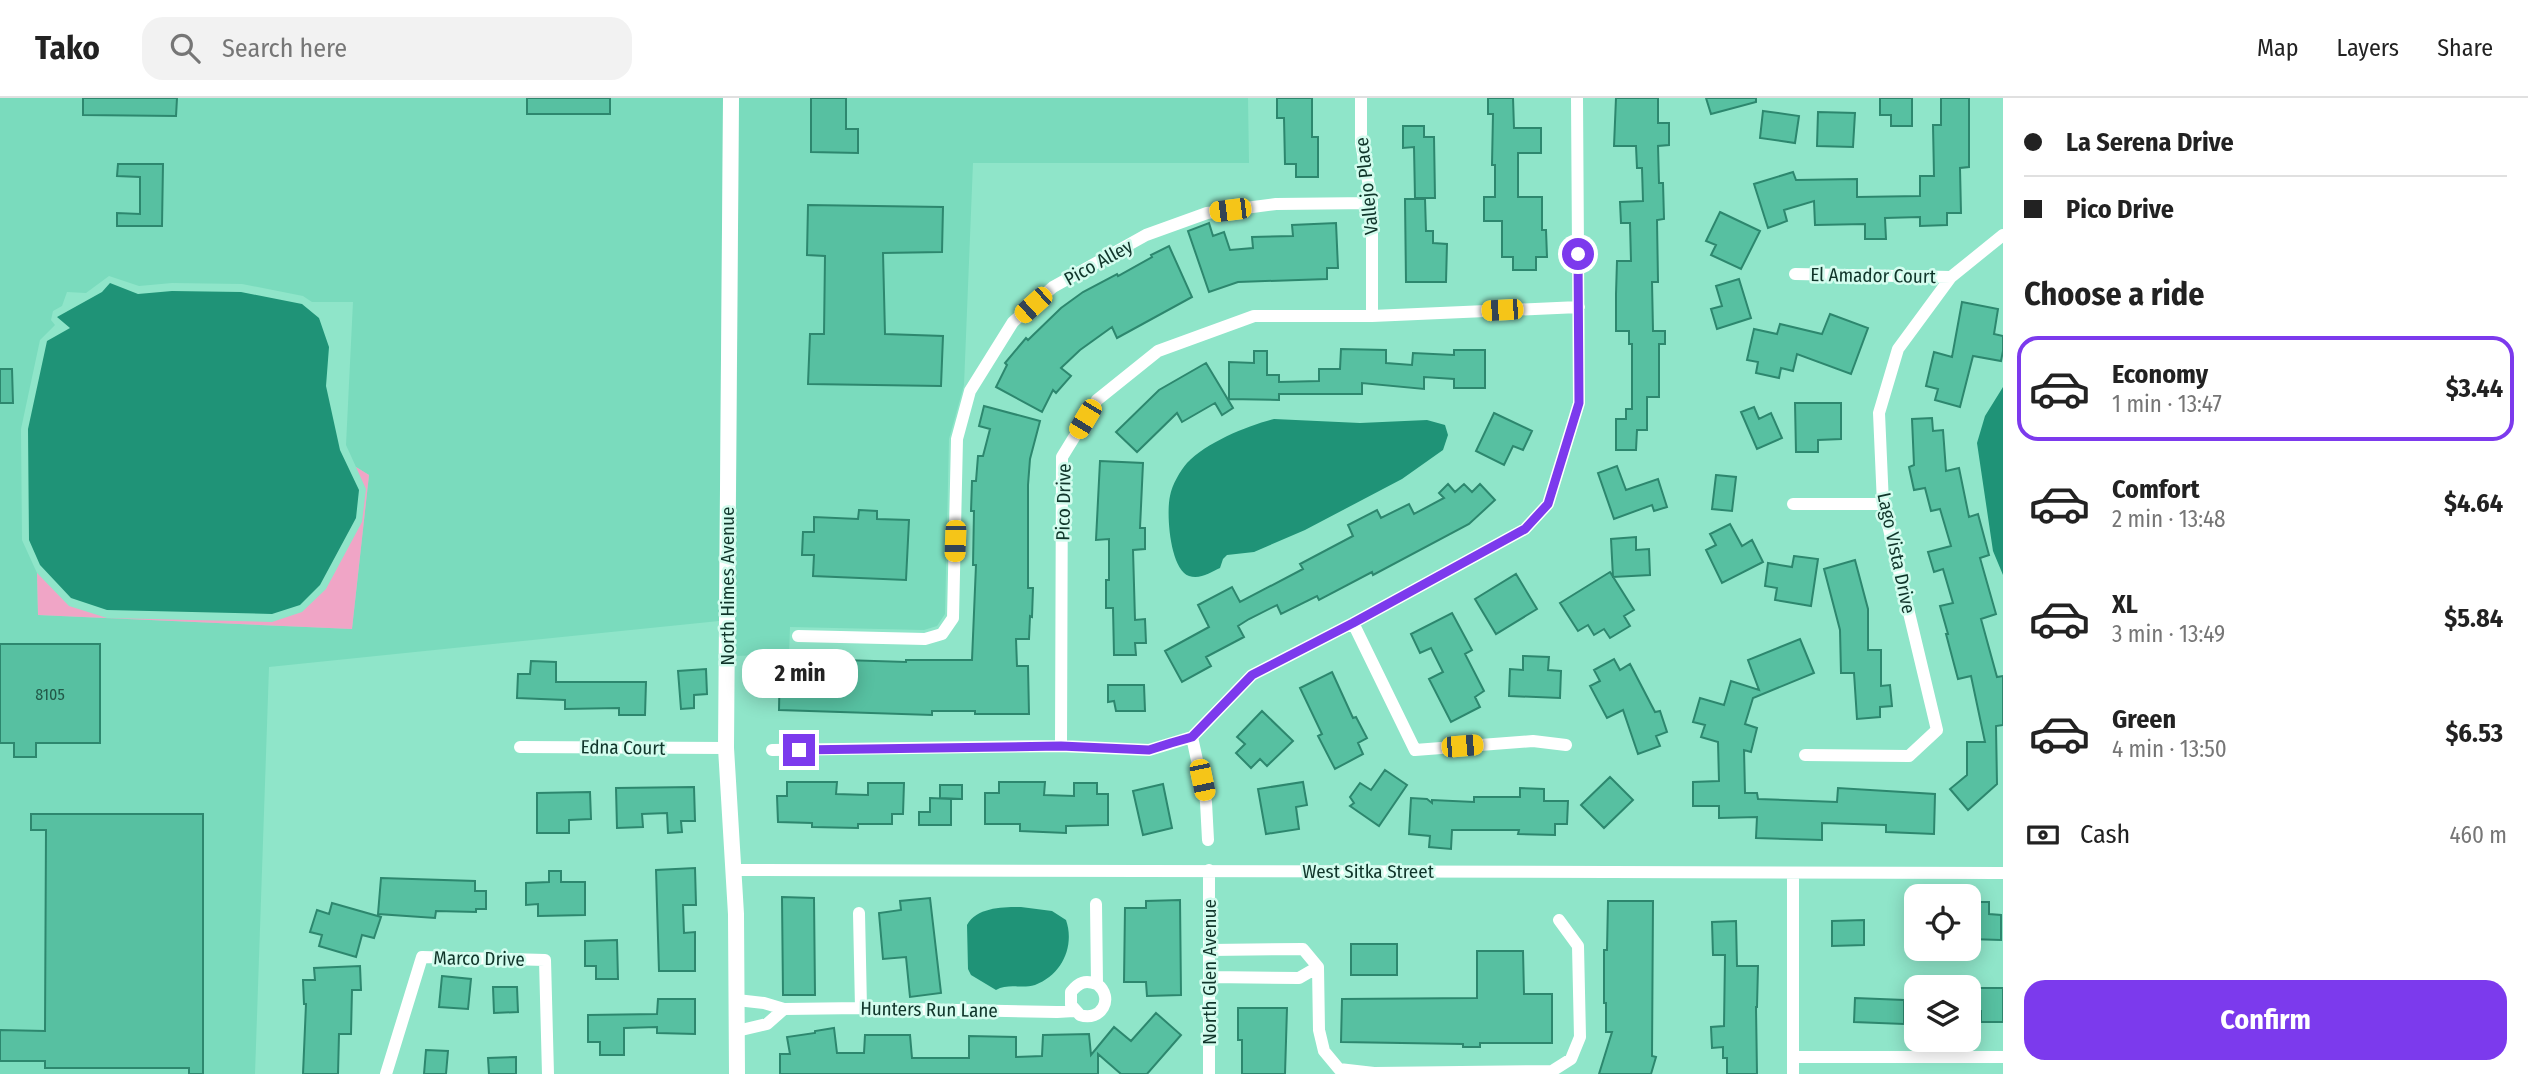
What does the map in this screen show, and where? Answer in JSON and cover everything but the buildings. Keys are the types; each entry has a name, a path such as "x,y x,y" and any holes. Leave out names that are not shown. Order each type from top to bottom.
{"street":[{"name":"North Himes Avenue","path":"730,98 726,748 734,870 737,1074"},
{"name":"Vallejo Place","path":"1361,98 1361,143 1372,203 1372,316"},
{"path":"772,750 1061,746 1149,750 1192,737 1252,675 1525,529 1548,504 1579,403 1577,98"},
{"name":"Pico Alley","path":"798,636 925,639 942,634 953,618 957,439 970,391 1013,322 1052,287 1146,234 1207,213 1276,204 1372,203"},
{"name":"Lago Vista Drive","path":"1805,755 1909,756 1937,730 1884,504 1879,413 1898,349 1951,277 2003,235"},
{"name":"El Amador Court","path":"1795,274 1951,277"},
{"name":"Pico Drive","path":"1061,746 1062,457 1097,400 1158,351 1254,316 1372,316 1579,307"},
{"path":"1793,504 1884,504"},
{"path":"1353,623 1415,750 1533,741 1566,745"},
{"path":"1192,737 1206,802 1208,840"},
{"name":"Edna Court","path":"520,747 726,748"},
{"name":"West Sitka Street","path":"734,870 2003,873"},
{"name":"North Glen Avenue","path":"1209,870 1209,1074"},
{"path":"1793,874 1793,1074"},
{"name":"Hunters Run Lane","path":"737,1000 764,1003 784,1009 1074,1010 1080,1015 1092,1016 1104,1008 1105,993 1097,984 1096,904"},
{"path":"859,913 861,1008"},
{"path":"1210,950 1303,949 1318,967 1319,1030 1324,1051 1339,1069 1374,1073 1552,1071 1571,1059 1580,1037 1578,946 1559,920"},
{"name":"Marco Drive","path":"386,1074 422,957 545,960 548,1074"},
{"path":"1209,977 1298,978 1318,967"},
{"path":"1074,1010 1070,1000 1076,986 1089,981 1097,984"},
{"path":"737,1031 767,1024 784,1009"},
{"path":"1793,1057 2003,1057"}],"shaded area":[{"path":"0,98 723,98 719,621 269,667 255,1074 0,1074","holes":["109,276 139,286 172,283 242,284 303,296 312,302 353,302 346,445 356,467 369,475 352,629 38,615 37,573 22,540 21,429 40,340 55,325 51,320 53,311 62,306 67,292 86,293"]},
{"path":"739,98 1248,98 1249,163 973,163 964,385 949,439 945,614 937,626 924,630 790,627 789,654 735,656"},
{"path":"110,283 138,294 172,291 241,292 302,304 319,318 329,347 326,386 340,450 359,490 356,518 320,585 300,605 272,614 107,610 71,598 40,565 29,540 28,429 47,341 70,328 57,317 102,292"},
{"path":"2003,387 2003,575 1993,551 1977,443 1985,416"},
{"path":"1274,419 1360,423 1427,420 1445,425 1448,435 1443,450 1402,479 1305,530 1254,552 1227,555 1220,568 1201,576 1189,576 1177,563 1169,527 1170,496 1177,478 1187,463 1205,448 1240,430"},
{"path":"356,467 369,475 352,629 38,615 37,573 69,606 107,618 272,622 302,612 326,589 362,522 366,489"},
{"path":"1021,907 1052,911 1066,920 1069,940 1067,949 1059,967 1044,980 1035,985 996,990 971,975 968,969 967,925 984,911"}],"route":[{"path":"799,750 1061,746 1149,750 1192,737 1252,675 1525,529 1548,504 1579,403 1578,254"}]}
